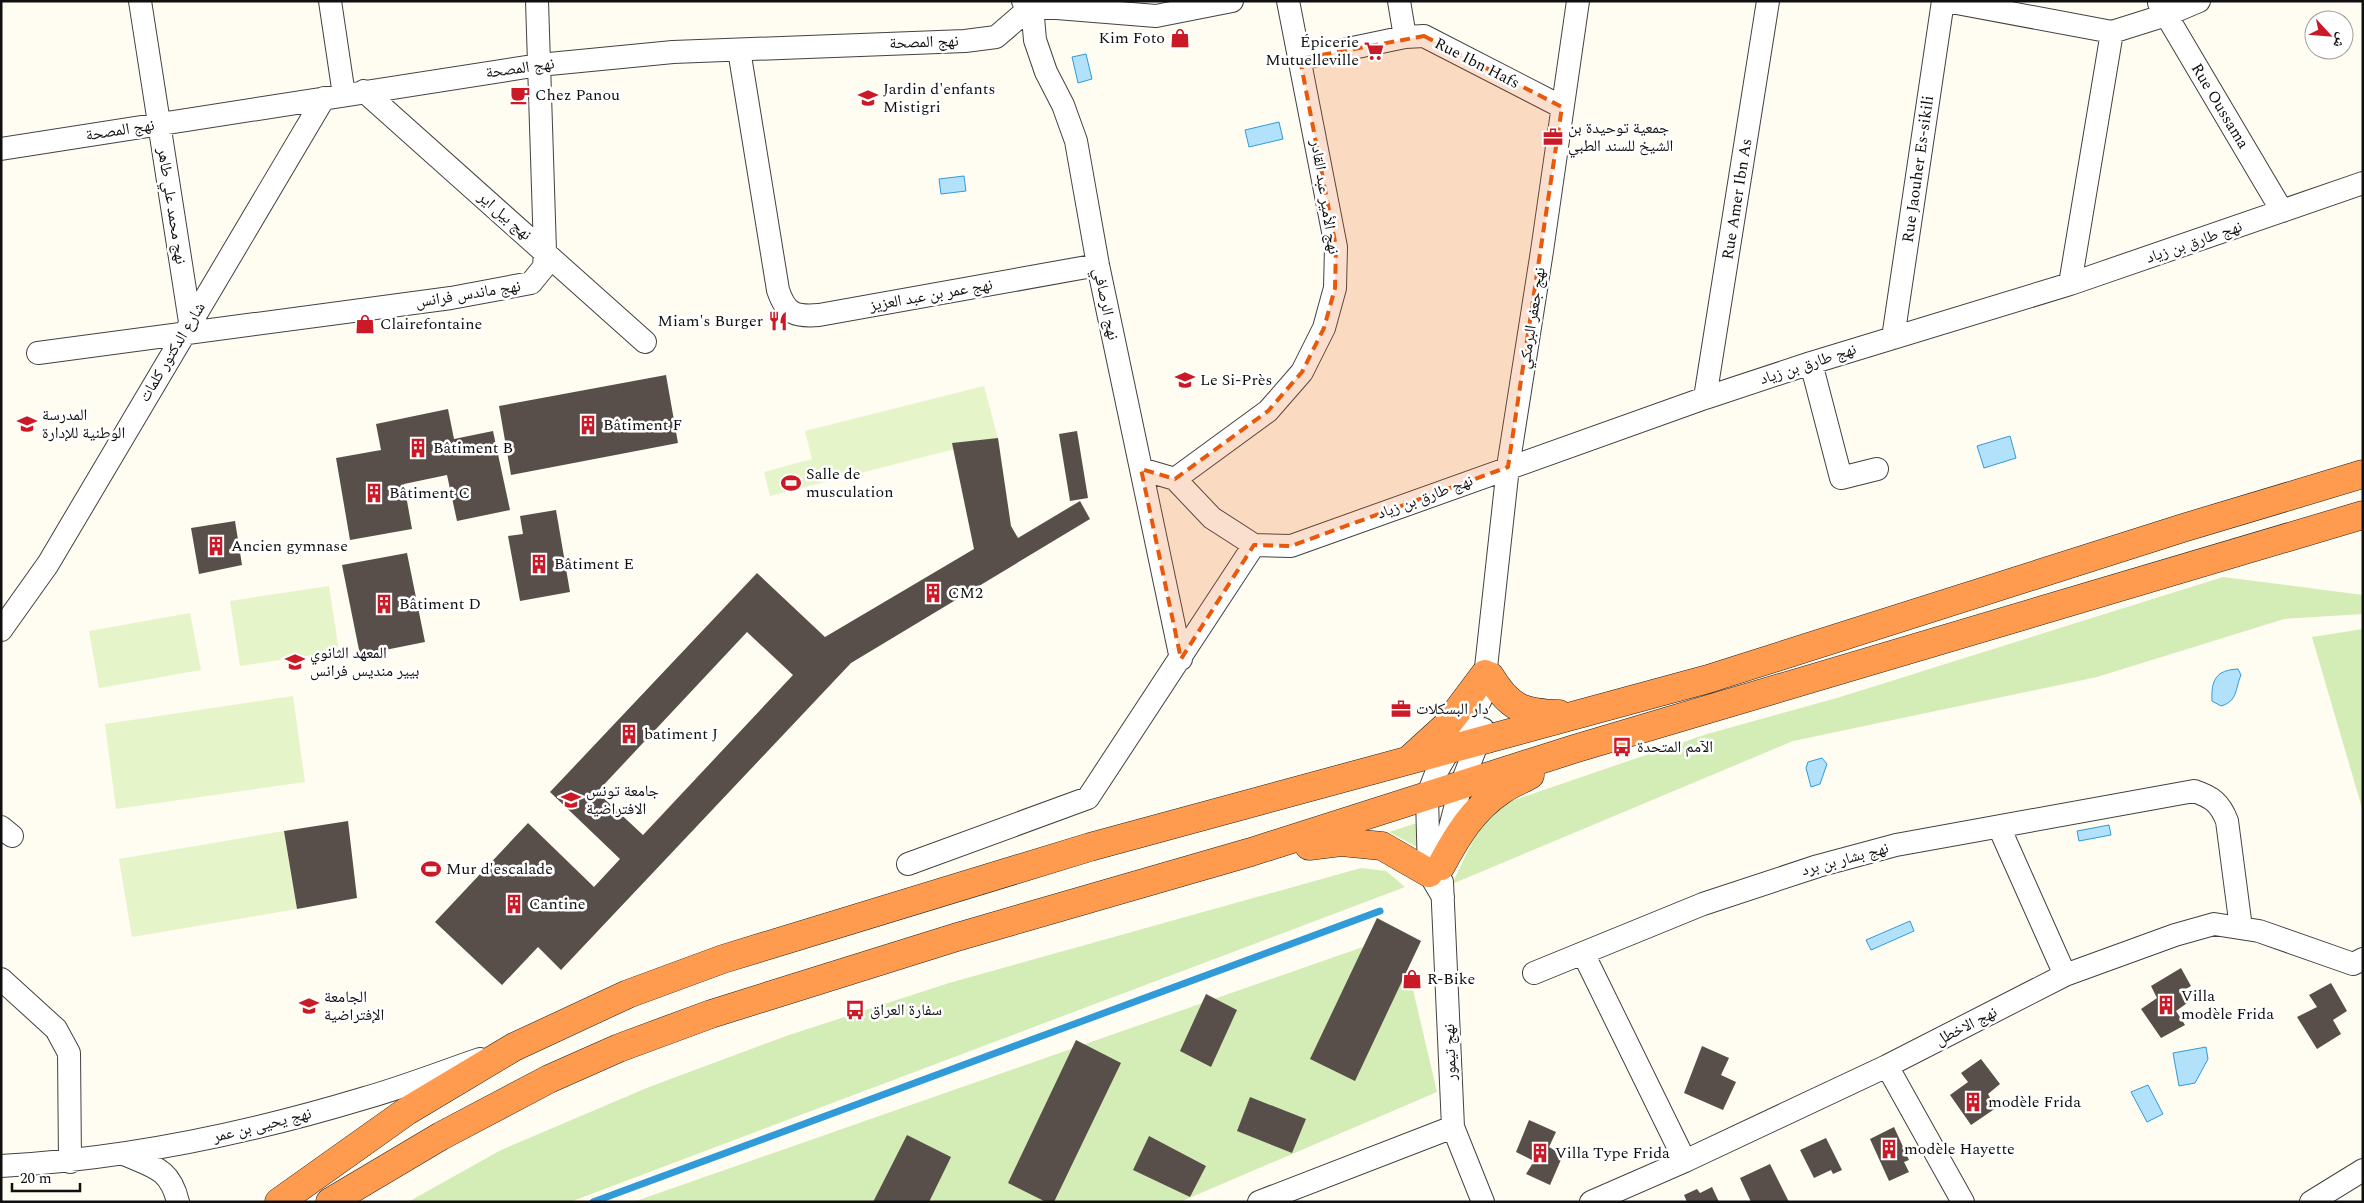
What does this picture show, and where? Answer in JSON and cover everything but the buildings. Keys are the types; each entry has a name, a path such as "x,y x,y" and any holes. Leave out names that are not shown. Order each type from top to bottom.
{"highway":[{"path":"1156,878 1198,857 1420,783 1459,754 1578,714 1708,679 2183,528 2363,474"},
{"path":"330,1202 441,1136 549,1079 619,1048 711,1014 1156,878 1251,852 1574,749 2363,515"},
{"path":"1409,760 1446,726 1488,675 1499,692 1515,706 1539,713 1578,714"},
{"path":"268,1202 319,1166 514,1047 628,994 723,959 1090,847 1409,760 1459,754 1624,711 1708,679"},
{"path":"1251,852 1341,842 1371,843 1435,870 1458,834 1474,814 1501,790 1574,749"},
{"path":"1427,797 1459,754"},
{"path":"279,1202 407,1111"},
{"path":"348,1202 441,1136"}],"street":[{"name":"نهج محمد علي طاهر","path":"140,1 187,328"},
{"path":"330,1 344,95"},
{"name":"نهج ماندس فرانس","path":"38,353 187,328 451,298 531,284 544,266 545,251 537,1"},
{"path":"1029,3 1156,16 1232,1"},
{"name":"نهج الأمير عبد القادر","path":"1175,479 1268,411 1302,372 1324,328 1335,288 1336,247 1288,1"},
{"path":"1399,1 1405,37"},
{"name":"نهج جعفر البرمكي","path":"1459,754 1485,723 1489,636 1508,467 1542,251 1578,1"},
{"name":"Rue Amer Ibn As","path":"1706,398 1768,1"},
{"path":"1944,1 2112,32 2162,8 2199,1"},
{"name":"Rue Jaouher Es-sikili","path":"1893,338 1944,1"},
{"name":"نهج المصحة","path":"1,149 539,65 673,52 965,41 996,38 1029,3"},
{"name":"نهج الرصافي","path":"1029,3 1035,40 1046,72 1064,104 1076,141 1098,265 1181,659"},
{"name":"Rue Oussama","path":"2162,8 2282,211"},
{"path":"2070,284 2112,32"},
{"name":"Rue Ibn Hafs","path":"1300,59 1405,37 1424,36 1562,107"},
{"name":"نهج عمر بن عبد العزيز","path":"739,50 778,290 782,302 789,312 804,316 1098,265"},
{"name":"نهج بيل اير","path":"344,95 545,251 645,342"},
{"name":"شارع الدكتور كلمات","path":"1,630 48,564 187,328 344,95"},
{"name":"نهج طارق بن زياد","path":"1254,545 1291,546 1508,467 1706,398 1811,363 2070,284 2363,182"},
{"path":"1811,363 1842,478 1877,469"},
{"path":"908,864 1088,798 1181,659 1254,545 1212,518 1175,479 1141,468"},
{"name":"نهج جعفر البرمكي","path":"1459,754 1464,732 1479,705 1488,675"},
{"path":"1435,870 1460,785 1459,754"},
{"path":"1435,870 1427,797 1459,754"},
{"name":"نهج بشار بن برد","path":"1534,973 1703,904 1818,866 1896,846 2194,792 2208,796 2221,806 2226,821 2241,928"},
{"path":"1999,827 2065,975"},
{"name":"نهج تيمور","path":"1435,870 1443,898 1453,1127 1483,1202"},
{"name":"نهج الاخطل","path":"1591,1202 1685,1161 1887,1066 2065,975 2175,935 2214,924 2259,931 2359,967"},
{"path":"1583,953 1685,1161"},
{"path":"1,979 56,1030 69,1053 70,1162"},
{"name":"نهج يحيى بن عمر","path":"1,1166 70,1162 224,1135 366,1098 514,1047"},
{"path":"1887,1066 1963,1202"},
{"path":"1259,1202 1453,1127"},
{"path":"124,1154 164,1173 172,1182 178,1201"},
{"path":"2311,1202 2363,1170"}],"highlighted area":[{"path":"1424,36 1562,107 1508,467 1291,546 1254,545 1181,659 1141,469 1175,479 1268,411 1302,372 1324,328 1335,288 1336,247 1300,59"}],"green space":[{"path":"984,386 998,438 770,496 764,472 812,459 805,431"},
{"path":"2223,577 2363,595 2363,614 2284,619 2097,677 1793,741 1452,884 1480,826 1500,805 1707,734 1837,698"},
{"path":"329,586 339,651 240,666 230,601"},
{"path":"190,613 201,670 99,688 89,631"},
{"path":"2363,629 2363,808 2362,808 2312,637"},
{"path":"293,696 305,782 116,809 105,724"},
{"path":"1417,823 1417,847 1389,832"},
{"path":"284,831 297,909 132,937 119,859"},
{"path":"1361,868 1386,871 1405,887 570,1202 408,1202 501,1150 649,1087 789,1035 949,983"},
{"path":"1400,934 1437,1092 1180,1202 633,1202"}],"water":[{"path":"1086,54 1092,79 1078,83 1072,57"},
{"path":"1279,122 1283,139 1249,147 1245,130"},
{"path":"964,176 966,191 941,194 939,179"},
{"path":"2010,436 2016,458 1984,468 1977,446"},
{"path":"2238,669 2241,675 2233,698 2221,706 2212,701 2216,678 2225,671"},
{"path":"1822,758 1827,764 1820,784 1811,787 1806,768 1808,762"},
{"path":"2109,825 2111,835 2079,841 2077,831"},
{"path":"1910,921 1914,931 1871,950 1866,940"},
{"path":"2206,1047 2208,1059 2195,1083 2179,1086 2173,1053"},
{"path":"2148,1085 2163,1114 2147,1122 2131,1092"}],"waterway":[{"path":"593,1202 1380,911"}],"place":[{"name":"Kim Foto","path":"1180,38"},
{"name":"Épicerie Mutuelleville","path":"1374,51"},
{"name":"Chez Panou","path":"520,95"},
{"name":"Jardin d'enfants Mistigri","path":"868,98"},
{"name":"جمعية توحيدة بن الشيخ للسند الطبي","path":"1553,137"},
{"name":"Miam's Burger","path":"778,321"},
{"name":"Clairefontaine","path":"365,324"},
{"name":"Le Si-Près","path":"1185,380"},
{"name":"المدرسة الوطنية للإدارة","path":"27,424"},
{"name":"Bâtiment F","path":"588,425"},
{"name":"Bâtiment B","path":"418,448"},
{"name":"Salle de musculation","path":"791,483"},
{"name":"Bâtiment C","path":"374,493"},
{"name":"Ancien gymnase","path":"216,546"},
{"name":"Bâtiment E","path":"539,564"},
{"name":"CM2","path":"933,593"},
{"name":"Bâtiment D","path":"384,604"},
{"name":"المعهد الثانوي بيير منديس فرانس","path":"295,662"},
{"name":"دار البسكلات","path":"1401,709"},
{"name":"batiment J","path":"629,734"},
{"name":"الآمم المتحدة","path":"1622,747"},
{"name":"جامعة تونس الافتراضية","path":"571,800"},
{"name":"Mur d'escalade","path":"431,869"},
{"name":"Cantine","path":"514,904"},
{"name":"R-Bike","path":"1412,979"},
{"name":"Villa modèle Frida","path":"2166,1005"},
{"name":"الجامعة الإفتراضية","path":"309,1006"},
{"name":"سفارة العراق","path":"855,1010"},
{"name":"modèle Frida","path":"1973,1102"},
{"name":"modèle Hayette","path":"1889,1149"},
{"name":"Villa Type Frida","path":"1540,1153"}]}
